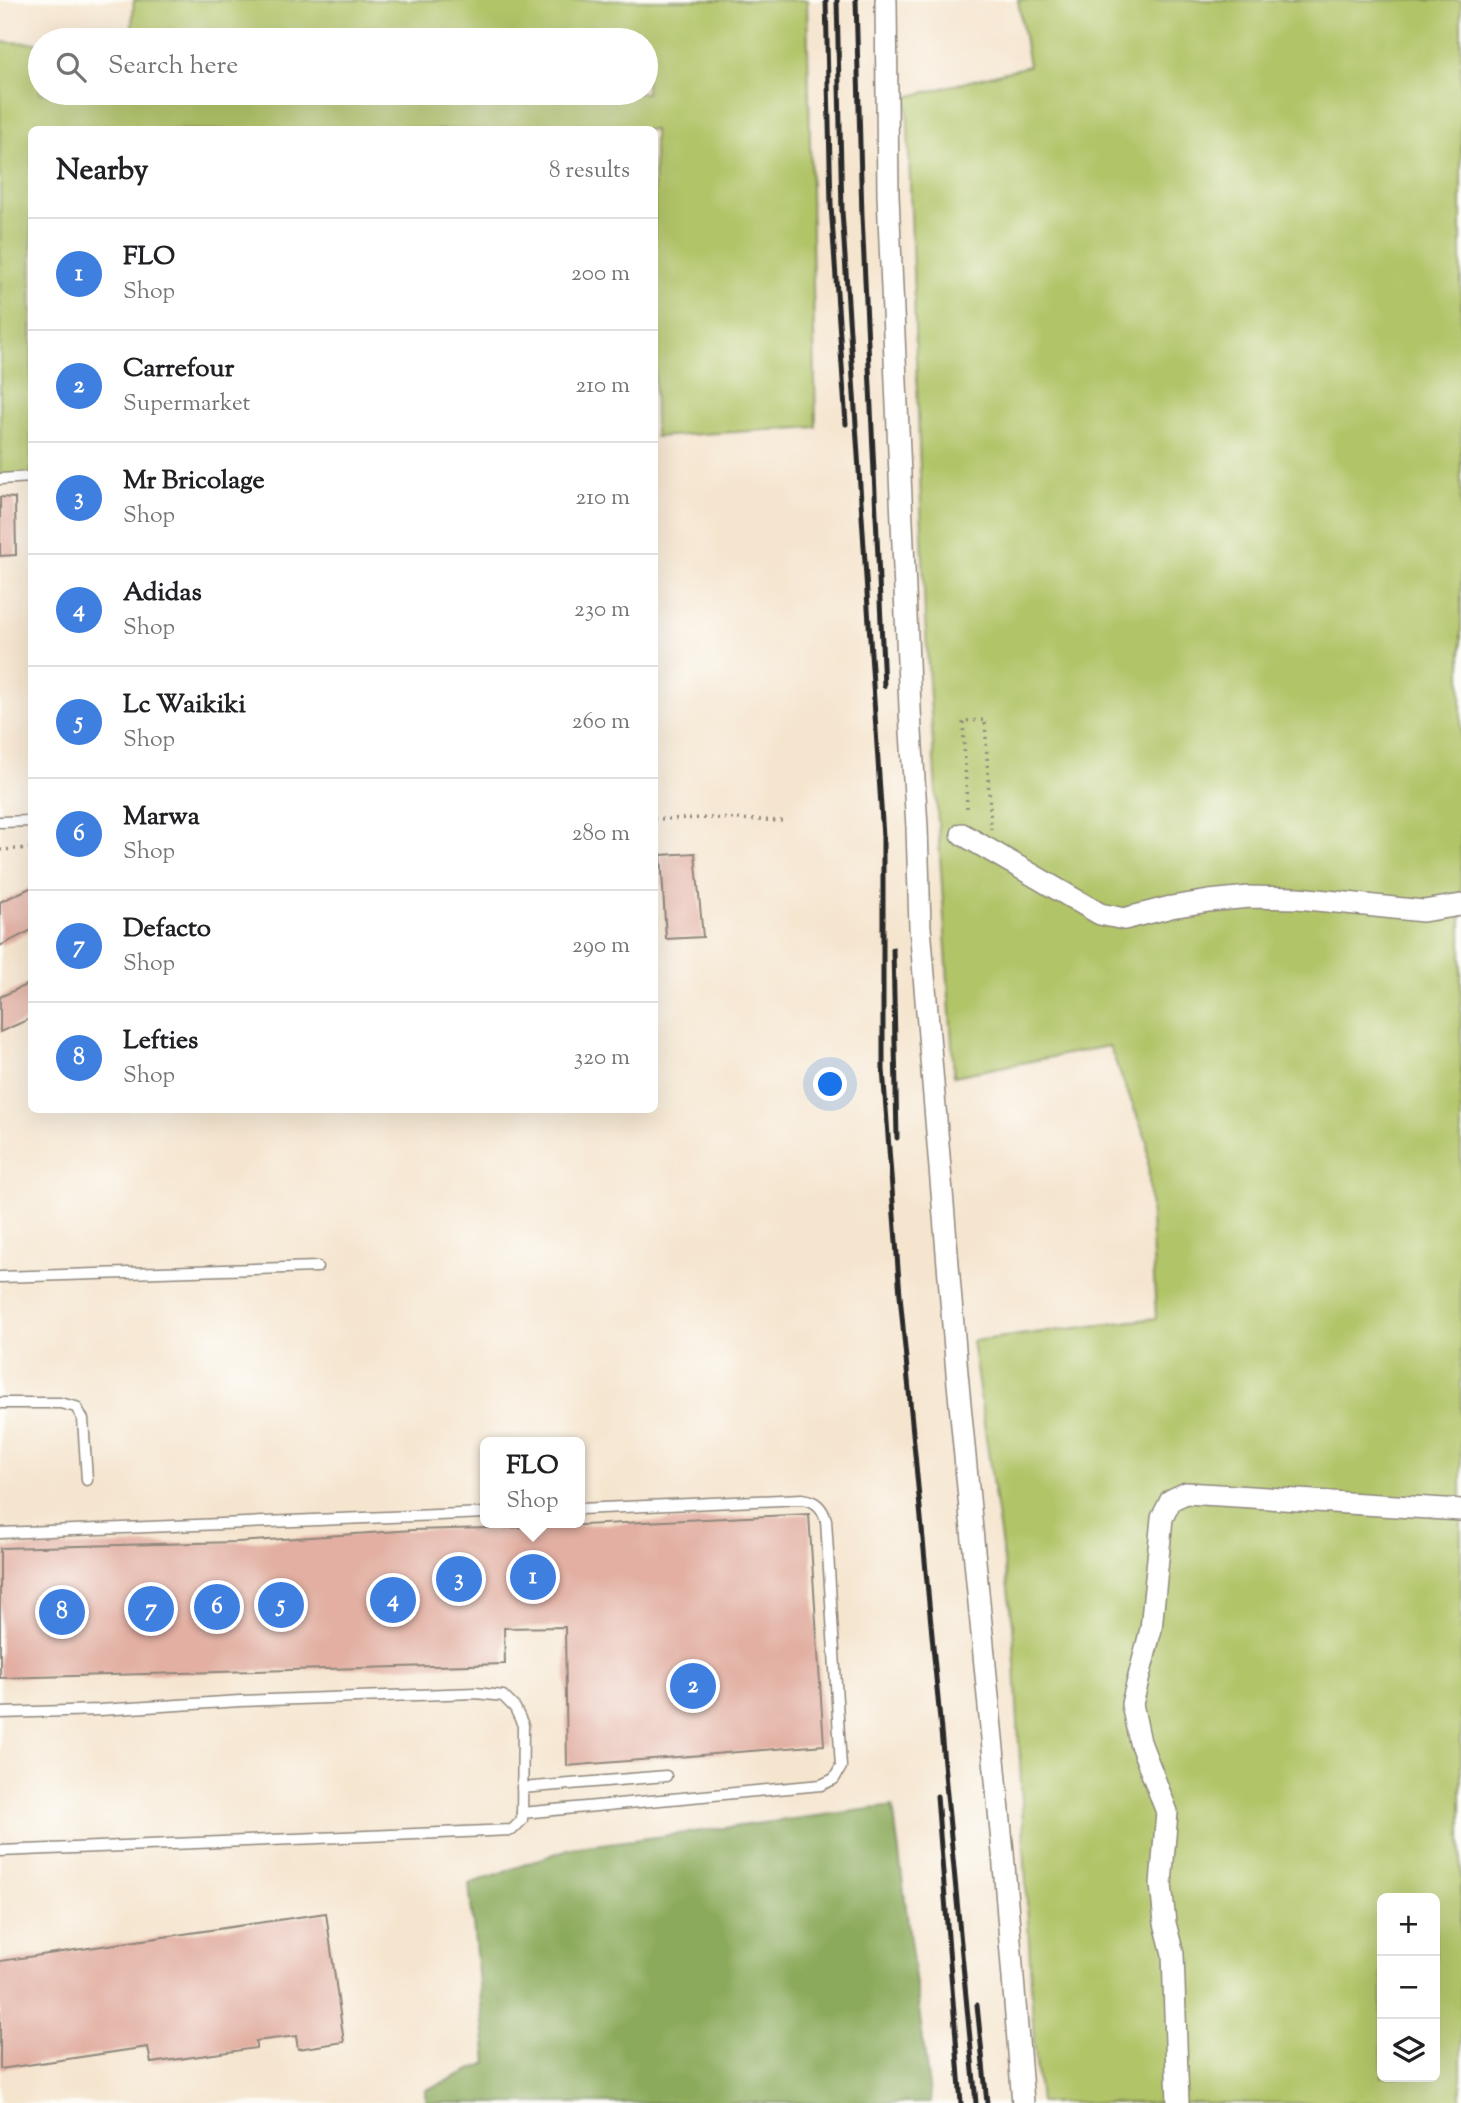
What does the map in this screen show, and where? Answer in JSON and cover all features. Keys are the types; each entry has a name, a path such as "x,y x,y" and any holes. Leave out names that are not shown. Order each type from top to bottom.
{"street":[{"path":"886,0 888,195 920,927 955,1359 1003,1853 1023,2103"},
{"path":"962,834 1100,914 1116,918 1125,919 1171,907 1249,897 1298,898 1423,911 1461,905"},
{"path":"1178,2103 1173,1954 1165,1923 1161,1884 1167,1812 1140,1742 1132,1704 1151,1629 1162,1518 1171,1500 1186,1493 1461,1510"}],"lane":[{"path":"0,479 28,477"},
{"path":"0,822 28,821"},
{"path":"0,1277 317,1267"},
{"path":"0,1403 60,1403 76,1407 83,1419 87,1480"},
{"path":"522,1813 821,1785 834,1779 841,1767 824,1511 811,1500 802,1499 585,1509"},
{"path":"0,1533 480,1513"},
{"path":"0,1713 476,1693 503,1696 515,1708 523,1725 522,1820 518,1826 506,1831 0,1850"},
{"path":"522,1788 666,1776"}],"path":[{"path":"967,808 963,721 985,720 992,852"},
{"path":"658,819 783,821"},
{"path":"0,850 28,848"}],"green space":[{"path":"134,0 807,0 816,427 658,437 658,126 28,126 28,474 0,476 0,42 28,43 28,105 658,105 658,28 132,28"},
{"path":"1018,0 1461,0 1461,2103 1040,2103 1034,2043 1013,1624 972,1341 1156,1318 1147,1141 1109,1046 954,1076 925,619 907,97 1029,66"},
{"path":"893,1806 931,2103 426,2103 426,2090 487,2063 469,1884 571,1848"}],"building":[{"path":"0,497 15,498 16,555 0,556"},
{"path":"695,853 703,937 666,939 661,855"},
{"path":"28,889 28,932 0,946 0,902"},
{"path":"28,984 28,1020 0,1032 0,997"},
{"path":"809,1514 824,1745 567,1766 565,1627 504,1628 505,1664 0,1678 0,1548 237,1542 413,1530 585,1528 585,1525"},
{"path":"326,1913 344,2042 298,2049 296,2036 256,2041 256,2048 151,2063 148,2047 0,2069 0,1961"}],"railway":[{"path":"826,0 831,205 846,424"},
{"path":"837,0 842,211 883,837 883,1069 900,1295 976,2103"},
{"path":"856,0 862,216 884,686"},
{"path":"893,949 897,1138"},
{"path":"937,1796 961,2103"},
{"path":"977,2005 987,2103"}],"place":[{"name":"FLO","path":"533,1577"},
{"name":"Mr Bricolage","path":"459,1579"},
{"name":"Adidas","path":"393,1600"},
{"name":"Lc Waikiki","path":"281,1605"},
{"name":"Marwa","path":"217,1607"},
{"name":"Defacto","path":"151,1609"},
{"name":"Lefties","path":"62,1612"},
{"name":"Carrefour","path":"693,1686"}]}
